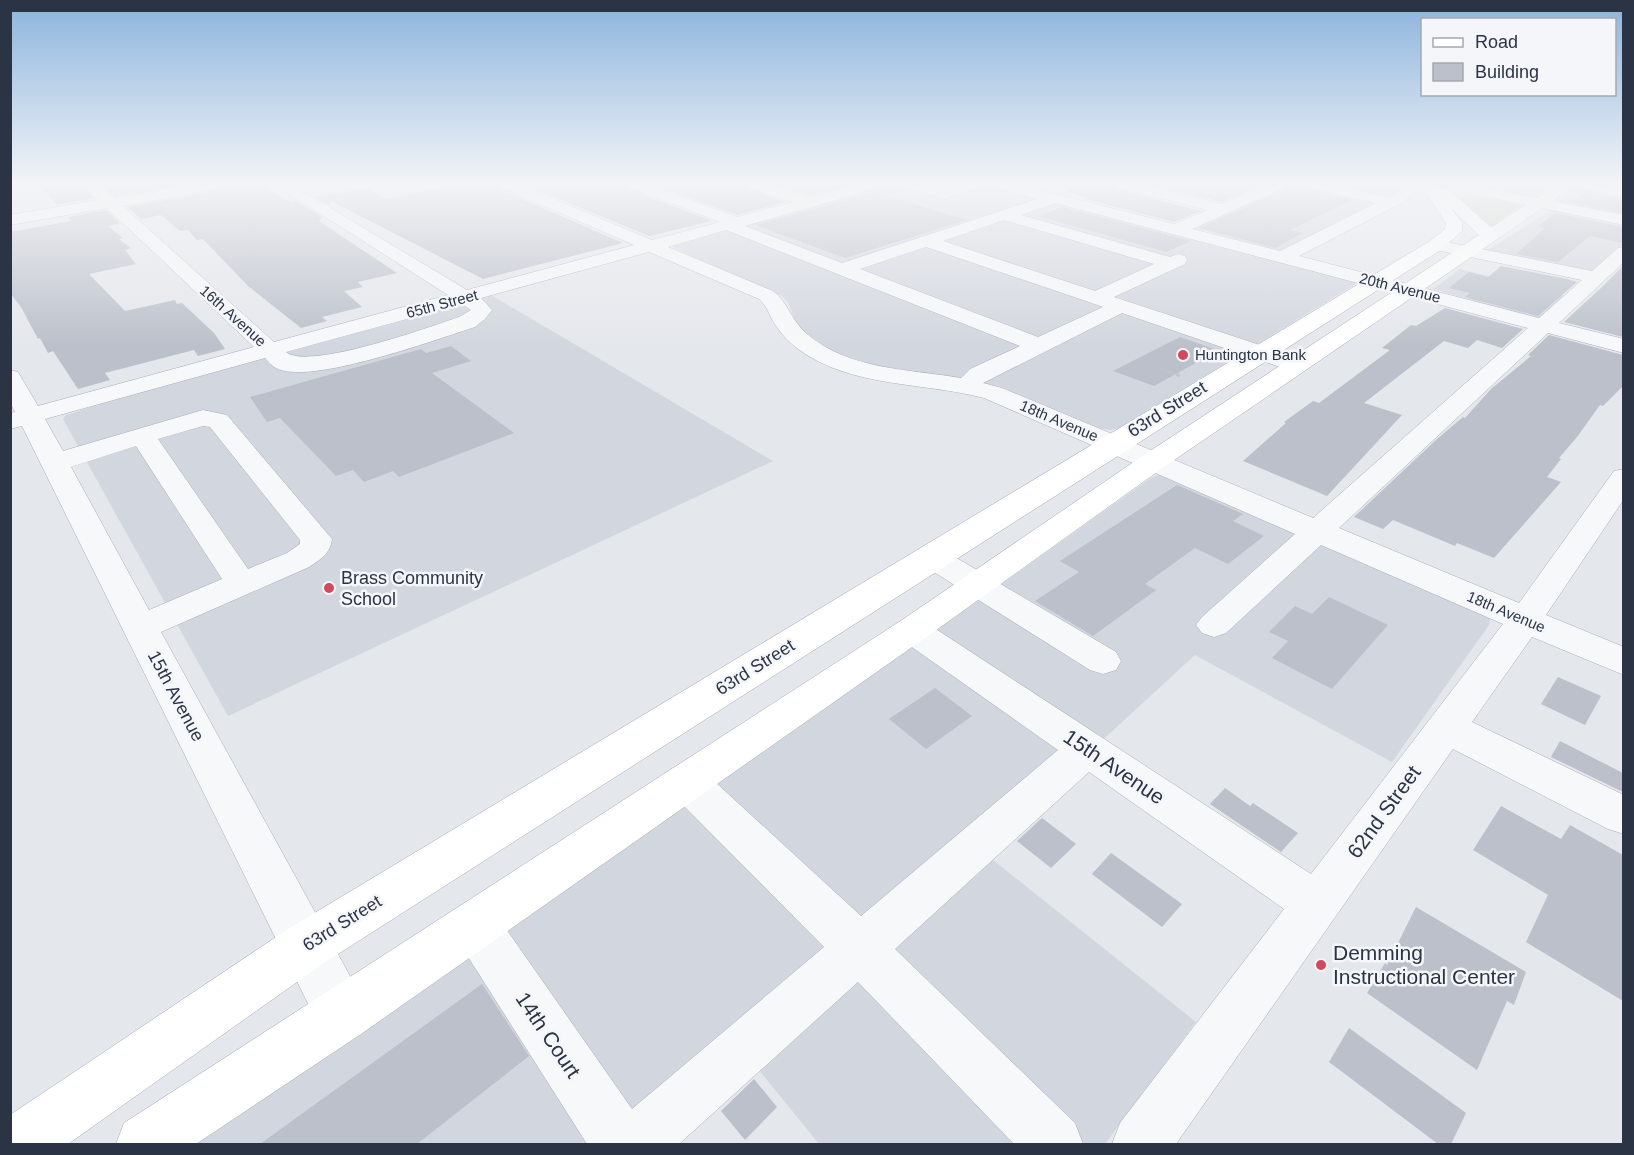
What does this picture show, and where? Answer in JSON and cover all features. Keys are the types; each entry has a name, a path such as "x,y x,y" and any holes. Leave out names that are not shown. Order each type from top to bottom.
{"main road":[{"name":"63rd Street","path":"19,1144 306,946 932,558 1259,352 1392,286 1464,244 1460,239"},
{"path":"1462,239 1464,244"},
{"name":"63rd Street","path":"145,1144 342,1015 912,630 1154,460 1297,365 1392,286"}],"street":[{"name":"16th Avenue","path":"148,239 284,363 292,366 322,365 467,322 482,310 466,297"},
{"path":"371,239 466,297"},
{"name":"18th Avenue","path":"633,239 736,274 774,300 786,325 795,337 825,356 879,374 966,386 993,393 1623,662"},
{"name":"65th Street","path":"466,297 681,239"},
{"path":"767,239 1038,345"},
{"path":"842,269 933,239"},
{"path":"1085,239 1171,263"},
{"name":"20th Avenue","path":"1211,239 1623,346"},
{"path":"1283,257 1319,239"},
{"name":"63rd Street","path":"1464,244 1473,239"},
{"path":"926,241 1297,365"},
{"path":"1096,298 1219,241"},
{"path":"1464,244 1488,254 1595,278"},
{"path":"1214,624 1623,252"},
{"path":"768,264 801,254"},
{"path":"966,386 978,374 1121,306"},
{"path":"20,418 270,350"},
{"name":"15th Avenue","path":"10,377 20,418 54,462 342,1015"},
{"path":"54,462 203,418 218,420 316,539 315,548 298,560 140,627"},
{"path":"142,436 243,584"},
{"name":"62nd Street","path":"1141,1144 1525,620 1623,477"},
{"path":"932,558 1103,661"},
{"name":"15th Avenue","path":"912,630 1316,904"},
{"path":"1446,727 1623,816"},
{"path":"636,1144 1087,748"},
{"path":"686,781 859,948 1054,1144"},
{"name":"14th Court","path":"475,925 621,1144"}],"path":[{"path":"1161,369 1190,380"}],"shaded area":[{"path":"690,239 1198,239 1348,277 1359,282 1119,428 1111,430 1097,428 999,386 875,365 840,354 825,347 804,331 795,321 788,302 782,296 672,247"},
{"path":"1235,239 1304,239 1281,251"},
{"path":"1506,239 1623,239 1623,249 1590,279 1482,254"},
{"path":"1460,269 1570,297 1543,320 1433,289"},
{"name":"Brass Community School","path":"491,295 773,461 228,716 63,419 66,415 110,401"},
{"path":"1159,475 1168,476 1483,612 1490,618 1489,625 1392,762 1195,655 1096,746 963,836 1196,1022 1105,1144 819,1144 737,1043 620,1144 181,1144 935,631 1151,478"}],"building":[{"path":"10,239 119,239 131,248 125,250 136,264 89,274 125,311 175,300 177,304 182,303 214,333 225,349 198,356 194,350 105,373 110,380 78,389 53,351 48,353 40,338 38,339 21,307 10,293"},
{"path":"196,239 346,239 397,273 358,282 363,287 344,291 362,307 322,317 327,321 301,328 248,286 203,239"},
{"path":"405,239 614,239 623,243 483,279"},
{"path":"793,239 906,239 845,258"},
{"path":"1120,239 1183,239 1191,241 1167,252"},
{"path":"1240,239 1292,239 1275,248"},
{"path":"1533,239 1586,239 1558,262 1516,254"},
{"path":"1604,239 1623,239 1623,243"},
{"path":"1501,266 1577,282 1538,316 1465,297 1470,293 1449,288 1469,272 1488,277"},
{"path":"1623,266 1623,337 1564,322 1601,288"},
{"path":"1445,308 1523,329 1502,348 1477,340 1468,348 1444,341 1364,403 1402,415 1327,496 1243,461 1286,423 1284,422 1313,401 1319,403 1390,350 1382,348 1411,325 1416,326"},
{"path":"1549,335 1623,355 1623,386 1603,406 1600,405 1547,477 1561,482 1494,558 1457,543 1455,546 1393,520 1383,529 1354,517 1437,439 1463,417 1465,418 1491,389 1531,356 1528,355"},
{"path":"1180,337 1214,349 1207,352 1212,354 1154,386 1113,371"},
{"path":"451,346 471,361 432,373 514,433 399,477 393,471 364,482 353,470 336,476 280,418 267,422 250,397 421,349 426,353"},
{"path":"1177,485 1243,514 1233,521 1264,536 1228,564 1195,548 1145,584 1156,590 1093,636 1035,601 1079,572 1060,561"},
{"path":"1329,597 1388,625 1332,689 1272,658 1288,641 1269,632 1295,606 1312,614"},
{"path":"1558,677 1601,696 1585,725 1541,704"},
{"path":"935,688 972,716 926,749 889,719"},
{"path":"1560,741 1623,773 1623,792 1551,757"},
{"path":"1225,788 1250,806 1253,803 1298,833 1281,852 1210,804"},
{"path":"1501,806 1561,839 1570,825 1623,855 1623,1001 1526,942 1548,895 1473,850"},
{"path":"1042,818 1076,844 1051,868 1017,841"},
{"path":"1111,853 1182,904 1162,927 1092,874"},
{"path":"1416,907 1526,972 1514,1005 1507,1001 1477,1070 1367,993 1385,963 1387,965"},
{"path":"482,984 529,1056 417,1144 260,1144"},
{"path":"1349,1028 1466,1113 1451,1144 1438,1144 1329,1062"},
{"path":"754,1079 777,1107 745,1140 721,1111"}],"place":[{"name":"Huntington Bank","path":"1183,355"},
{"name":"Brass Community School","path":"329,588"},
{"name":"Demming Instructional Center","path":"1321,965"}]}
